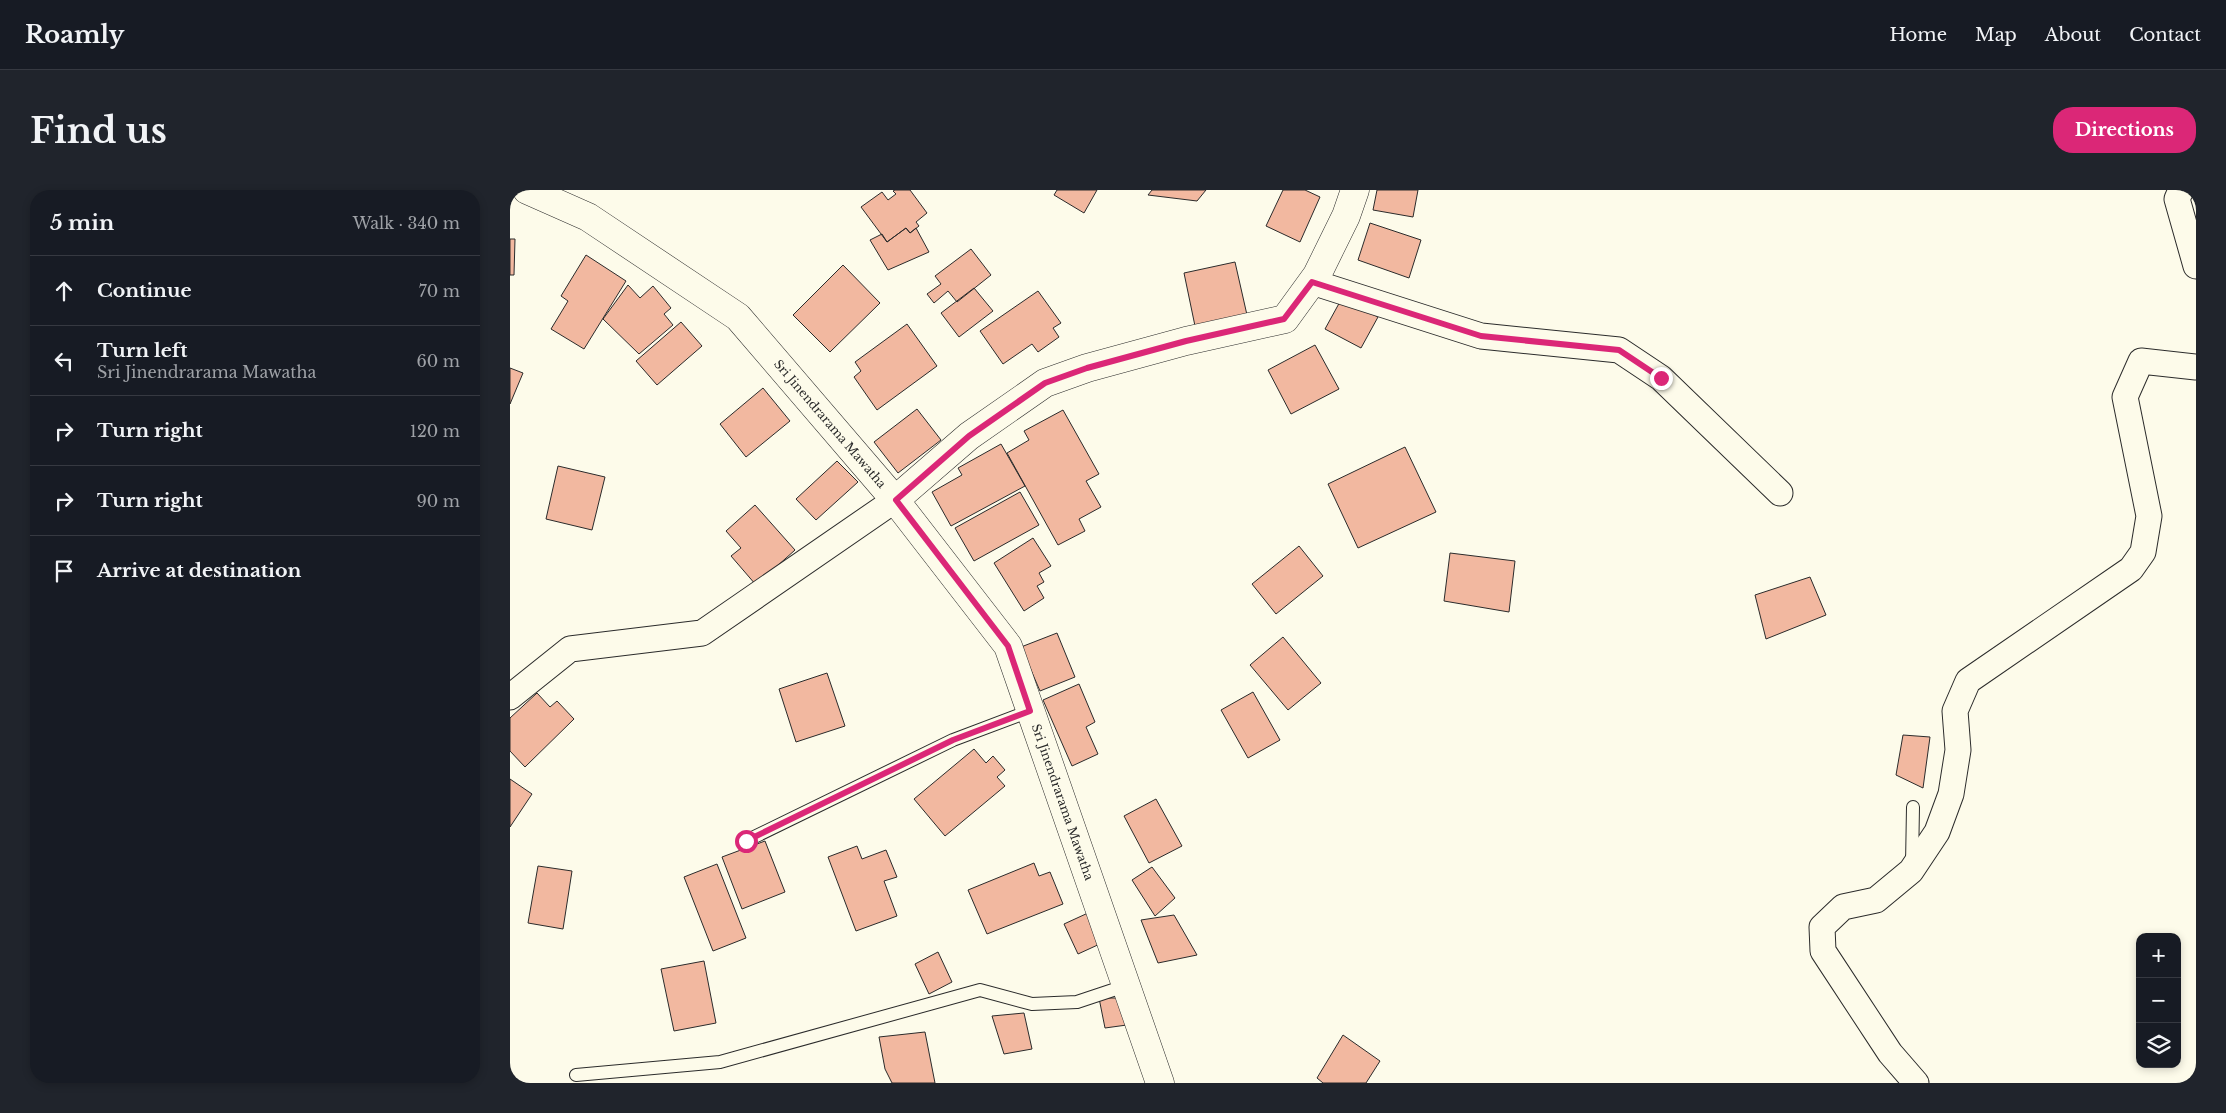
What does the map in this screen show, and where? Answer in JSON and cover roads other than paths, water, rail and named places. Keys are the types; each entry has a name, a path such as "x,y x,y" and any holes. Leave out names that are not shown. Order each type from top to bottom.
{"main road":[{"name":"Sri Jinendrarama Mawatha","path":"527,190 588,217 738,317 896,500 1008,646 1160,1083"},
{"path":"896,500 969,436 1045,383 1087,368 1186,341 1284,319 1312,282 1346,216 1355,190"}],"street":[{"path":"2181,190 2178,198 2196,266"},
{"path":"1312,282 1481,336 1619,350 1661,378 1780,494"},
{"path":"1916,1083 1890,1053 1823,951 1822,927 1842,907 1876,900 1912,871 1937,832 1951,794 1958,750 1955,711 1968,681 2131,569 2143,552 2149,516 2125,397 2141,361 2196,367"},
{"path":"510,697 570,649 702,633 896,500"}],"lane":[{"path":"746,841 953,740 1030,711"},
{"path":"1912,807 1912,871"},
{"path":"576,1075 720,1062 980,990 1032,1004 1077,1002 1125,986"}]}
